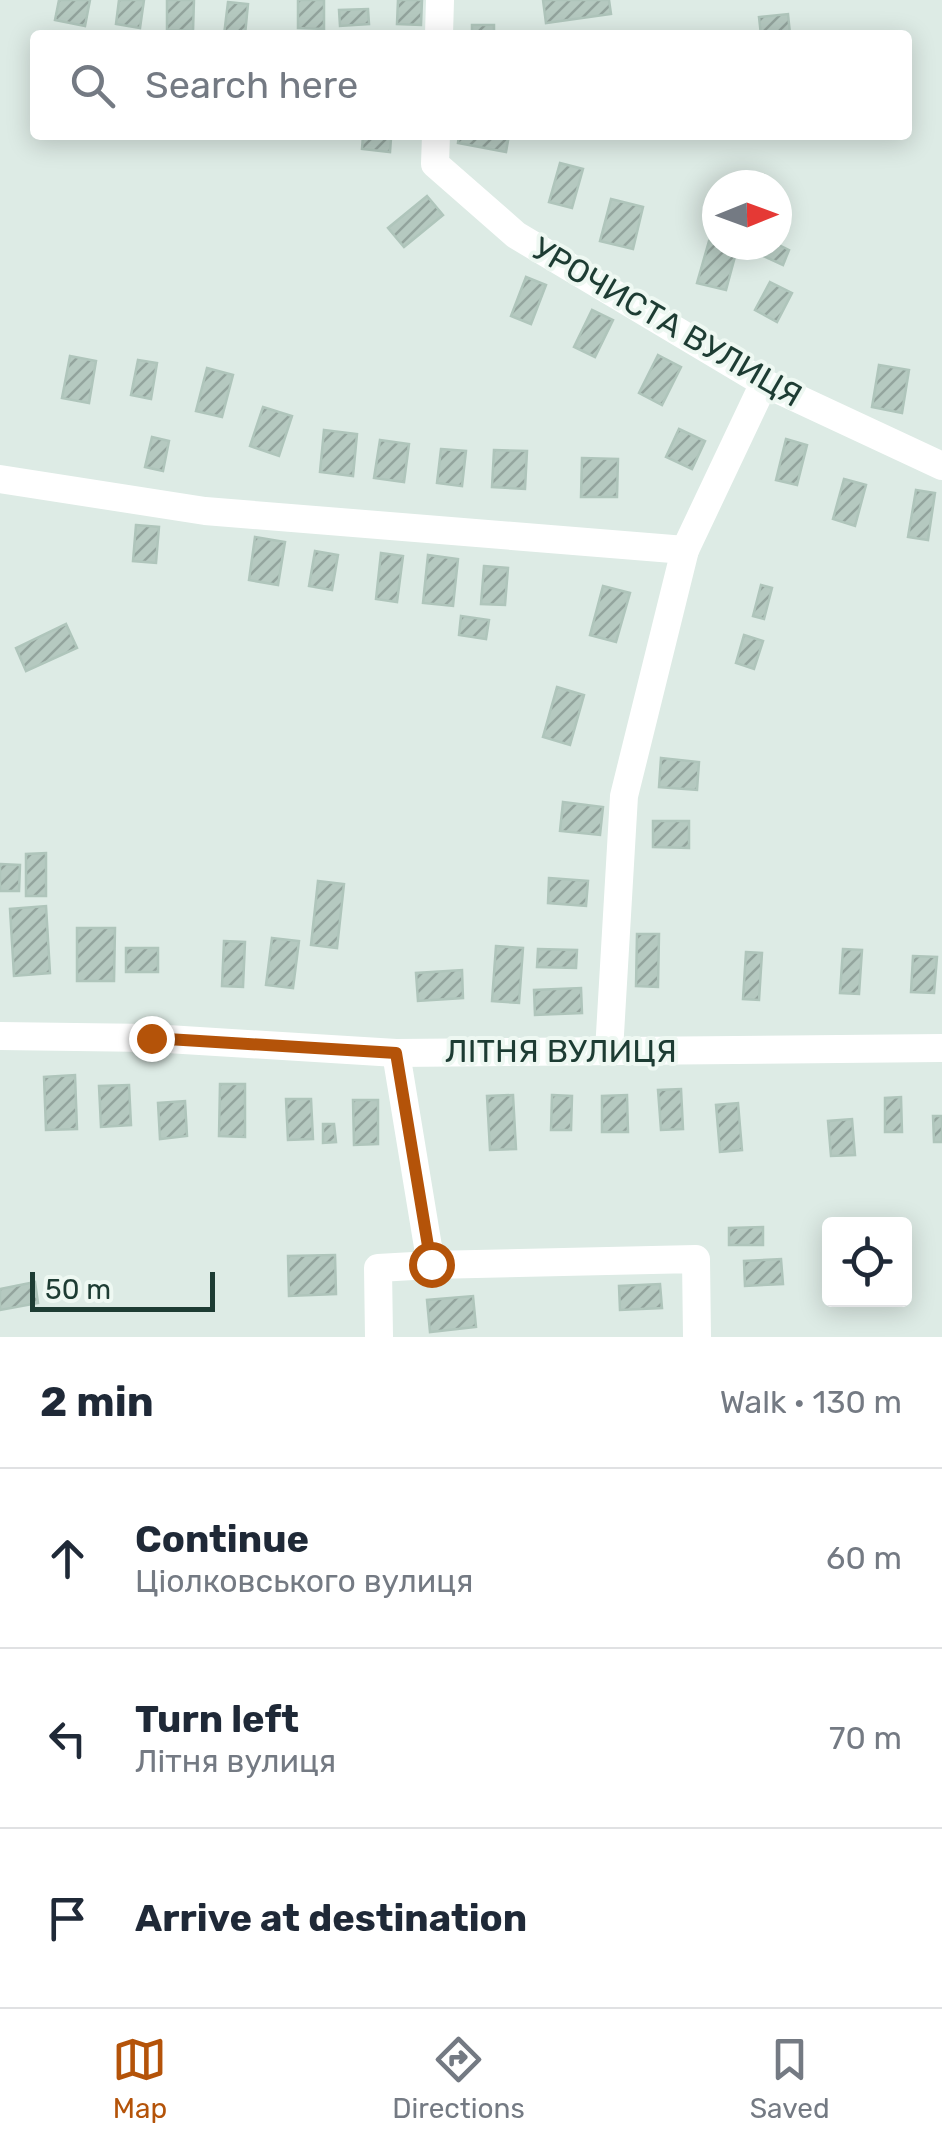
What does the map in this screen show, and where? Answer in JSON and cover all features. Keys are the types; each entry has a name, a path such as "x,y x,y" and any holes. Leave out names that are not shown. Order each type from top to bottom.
{"street":[{"path":"439,30 440,0"},
{"name":"УРОЧИСТА ВУЛИЦЯ","path":"436,140 435,164 516,235 764,383 942,466"},
{"path":"609,1051 624,796 685,550 764,383"},
{"path":"0,479 205,511 685,550"},
{"name":"ЛІТНЯ ВУЛИЦЯ","path":"0,1036 151,1038 396,1053 942,1048"},
{"path":"396,1053 431,1264"},
{"path":"379,1337 378,1268 696,1260 698,1337"}],"building":[{"path":"59,0 90,0 85,26 55,20"},
{"path":"119,0 144,0 140,28 116,24"},
{"path":"167,0 194,0 193,30 167,30"},
{"path":"298,0 324,0 324,29 298,28"},
{"path":"398,0 422,0 421,25 397,24"},
{"path":"543,0 609,0 611,14 546,23"},
{"path":"228,2 248,4 245,30 225,30"},
{"path":"368,9 369,24 340,26 339,10"},
{"path":"788,14 790,30 760,30 759,17"},
{"path":"472,25 494,25 494,30 472,30"},
{"path":"363,140 391,140 390,152 362,149"},
{"path":"458,140 508,140 506,152 458,143"},
{"path":"560,163 583,169 572,208 549,202"},
{"path":"427,196 443,215 404,247 388,228"},
{"path":"611,199 643,207 633,249 600,241"},
{"path":"704,260 734,260 726,290 697,283"},
{"path":"526,277 546,285 531,324 511,316"},
{"path":"770,282 792,293 777,322 755,310"},
{"path":"592,310 613,320 595,357 574,347"},
{"path":"658,355 681,367 662,405 639,393"},
{"path":"70,356 96,361 89,403 62,398"},
{"path":"138,360 157,363 151,399 131,395"},
{"path":"879,365 909,370 902,413 872,407"},
{"path":"207,368 233,375 222,417 196,411"},
{"path":"263,407 292,416 279,456 250,446"},
{"path":"679,429 705,441 692,469 666,457"},
{"path":"324,430 357,434 353,476 320,472"},
{"path":"152,437 169,441 163,471 145,467"},
{"path":"786,439 807,445 797,485 776,480"},
{"path":"380,440 409,444 404,482 374,478"},
{"path":"441,449 466,451 462,486 437,483"},
{"path":"494,450 527,451 525,489 492,487"},
{"path":"582,458 618,459 617,497 581,497"},
{"path":"844,479 866,485 855,526 833,519"},
{"path":"916,490 935,493 928,540 908,537"},
{"path":"136,525 159,527 156,563 133,561"},
{"path":"255,537 285,542 278,585 249,580"},
{"path":"315,551 338,555 332,590 309,586"},
{"path":"381,553 403,556 397,602 376,599"},
{"path":"428,555 458,559 453,606 423,603"},
{"path":"484,566 508,568 505,605 481,604"},
{"path":"761,585 772,588 764,619 753,616"},
{"path":"603,586 630,593 616,642 590,635"},
{"path":"461,616 489,620 486,639 459,635"},
{"path":"66,624 77,648 26,671 16,648"},
{"path":"744,635 763,641 754,669 736,663"},
{"path":"557,687 584,695 570,745 543,737"},
{"path":"661,758 699,762 697,790 659,787"},
{"path":"563,802 603,807 600,835 560,831"},
{"path":"653,821 689,821 689,848 653,847"},
{"path":"46,853 46,896 26,896 26,854"},
{"path":"0,864 20,865 19,891 0,891"},
{"path":"549,878 588,881 586,906 548,903"},
{"path":"318,881 344,884 337,948 311,945"},
{"path":"46,906 50,973 14,976 10,909"},
{"path":"77,928 115,928 114,981 77,981"},
{"path":"637,934 659,934 658,987 636,986"},
{"path":"272,938 299,941 293,988 266,985"},
{"path":"224,941 245,942 243,987 222,986"},
{"path":"496,946 523,948 519,1003 492,1001"},
{"path":"126,948 158,948 158,972 126,972"},
{"path":"538,949 577,950 576,968 537,967"},
{"path":"843,949 862,950 859,994 840,993"},
{"path":"746,952 762,953 759,1000 743,999"},
{"path":"913,956 937,957 934,993 911,992"},
{"path":"462,970 463,998 418,1001 416,973"},
{"path":"581,988 582,1013 535,1015 534,990"},
{"path":"75,1075 77,1129 46,1130 44,1077"},
{"path":"220,1084 245,1084 245,1137 219,1136"},
{"path":"129,1085 131,1125 101,1127 99,1086"},
{"path":"681,1089 683,1129 661,1130 658,1090"},
{"path":"513,1095 516,1149 490,1150 487,1096"},
{"path":"552,1095 572,1096 571,1130 551,1130"},
{"path":"627,1095 628,1132 602,1132 602,1096"},
{"path":"901,1097 902,1132 885,1132 885,1098"},
{"path":"286,1099 311,1099 313,1139 288,1140"},
{"path":"353,1100 378,1100 378,1144 354,1145"},
{"path":"185,1101 187,1136 160,1139 158,1103"},
{"path":"738,1103 742,1150 720,1152 716,1105"},
{"path":"933,1116 942,1116 942,1142 934,1142"},
{"path":"852,1119 855,1155 831,1156 828,1121"},
{"path":"323,1124 334,1124 336,1142 323,1143"},
{"path":"763,1227 763,1245 729,1245 729,1228"},
{"path":"335,1255 336,1294 289,1296 288,1256"},
{"path":"781,1259 783,1284 745,1286 744,1261"},
{"path":"35,1282 38,1303 0,1310 0,1289"},
{"path":"660,1284 662,1308 620,1310 619,1286"},
{"path":"473,1296 476,1327 430,1332 427,1300"}],"route":[{"path":"151,1038 396,1053 431,1264"}]}
